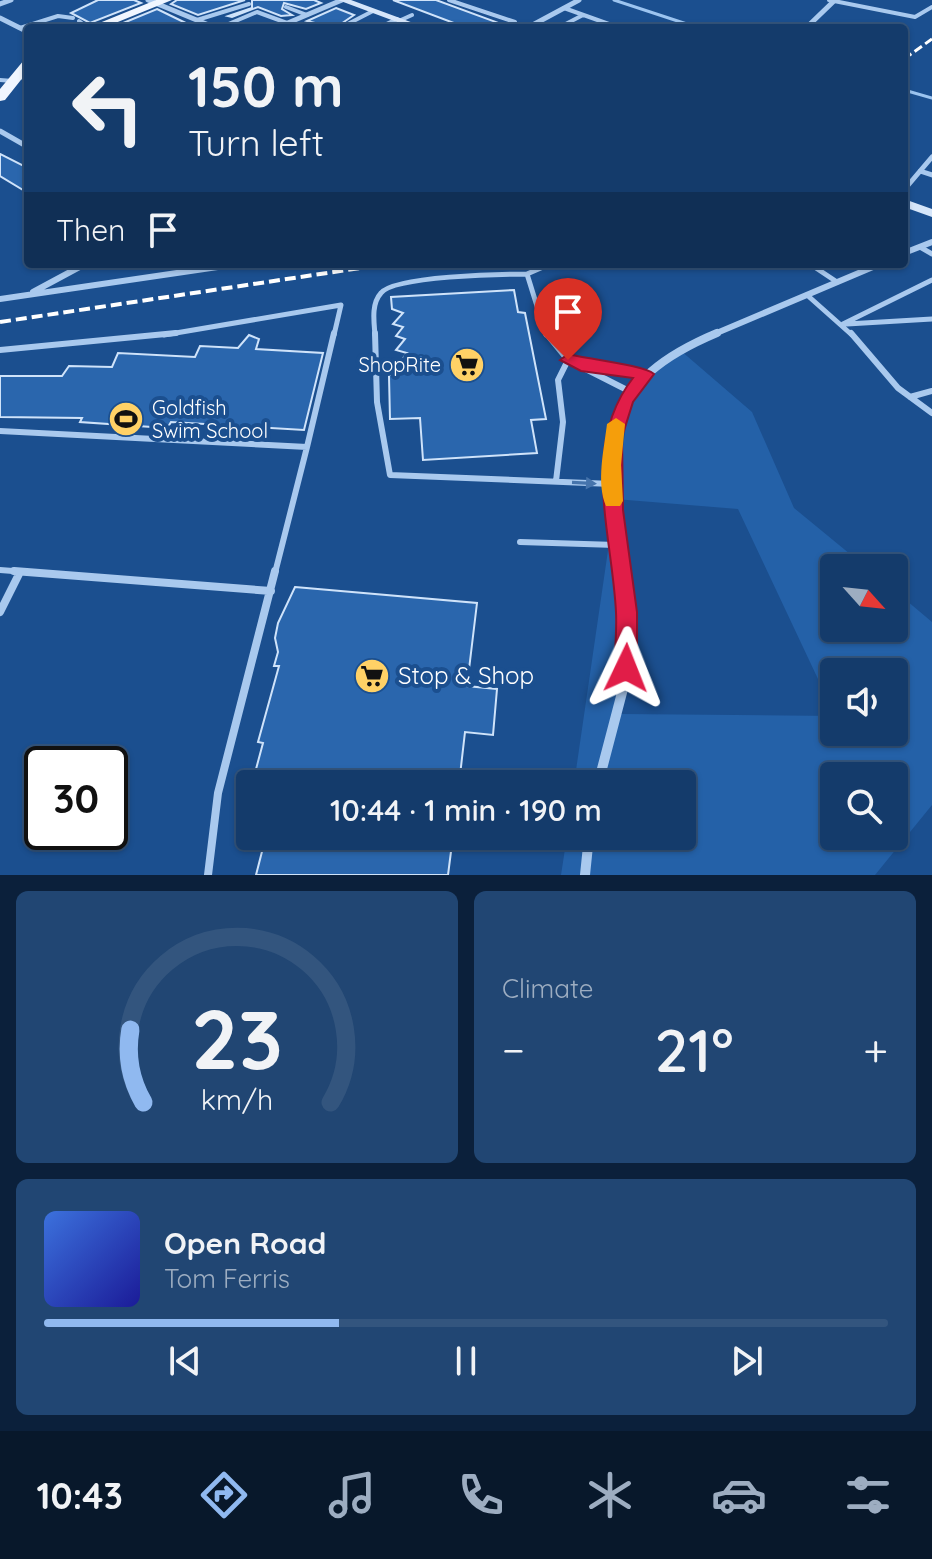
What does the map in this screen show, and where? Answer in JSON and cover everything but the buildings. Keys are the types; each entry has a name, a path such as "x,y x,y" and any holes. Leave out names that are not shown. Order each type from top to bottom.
{"main road":[{"path":"342,0 410,24"},
{"path":"101,24 157,1"},
{"path":"0,97 14,79"},
{"path":"908,204 932,213"}],"street":[{"path":"0,4 11,0"},
{"path":"287,23 342,0"},
{"path":"534,24 579,0"},
{"path":"810,24 833,0"},
{"path":"157,1 207,24"},
{"path":"0,18 24,30"},
{"path":"0,131 24,145"},
{"path":"908,251 932,242"},
{"path":"27,295 76,268"},
{"path":"0,299 206,268"},
{"path":"602,770 624,685 627,651 627,612 616,545 612,484 613,437 617,419 631,392 645,374 681,348 870,268"},
{"path":"585,875 588,850"}],"lane":[{"path":"449,0 515,22"},
{"path":"833,0 915,17 932,7"},
{"path":"197,20 249,4"},
{"path":"286,7 307,15"},
{"path":"564,8 609,24"},
{"path":"348,24 373,11"},
{"path":"227,24 257,12 287,23"},
{"path":"388,24 412,15"},
{"path":"566,24 583,15"},
{"path":"33,24 58,16 73,18"},
{"path":"79,21 84,24"},
{"path":"600,24 604,22"},
{"path":"20,28 24,27"},
{"path":"908,185 932,157"},
{"path":"920,171 932,175"},
{"path":"920,247 932,254"},
{"path":"541,268 527,274 466,277 385,289 377,297 374,311 377,402 390,475 612,484"},
{"path":"816,268 837,282"},
{"path":"527,274 547,337 568,360 631,392"},
{"path":"843,324 932,280"},
{"path":"807,295 843,324 898,388 932,413"},
{"path":"0,350 158,336 341,305 218,793 208,875"},
{"path":"843,324 932,319"},
{"path":"556,481 564,405 558,380 568,360"},
{"path":"581,365 645,374"},
{"path":"910,397 932,391"},
{"path":"0,431 307,447"},
{"path":"520,542 616,545"},
{"path":"0,570 271,591"},
{"path":"0,612 20,572"}],"shaded area":[{"path":"680,350 752,412 794,508 850,554 820,554 820,642 908,642 908,602 932,622 932,805 908,834 908,762 820,762 820,850 895,850 875,875 561,875 565,850 696,850 696,770 576,770 613,516 620,714 820,716 820,746 908,746 908,658 820,658 820,683 738,509 615,499 631,393"}],"waterway":[{"path":"614,0 687,24"},
{"path":"908,91 932,98"}],"railway":[{"path":"908,56 932,39"},
{"path":"0,322 360,268"}],"slow traffic":[{"path":"613,501 611,465 616,424"}],"place":[{"name":"ShopRite","path":"467,365"},
{"name":"Goldfish Swim School","path":"126,419"},
{"name":"Stop & Shop","path":"372,676"}],"route":[{"path":"568,360 581,365 645,374 625,400 617,419 611,465 616,545 627,612 626,668"}]}
